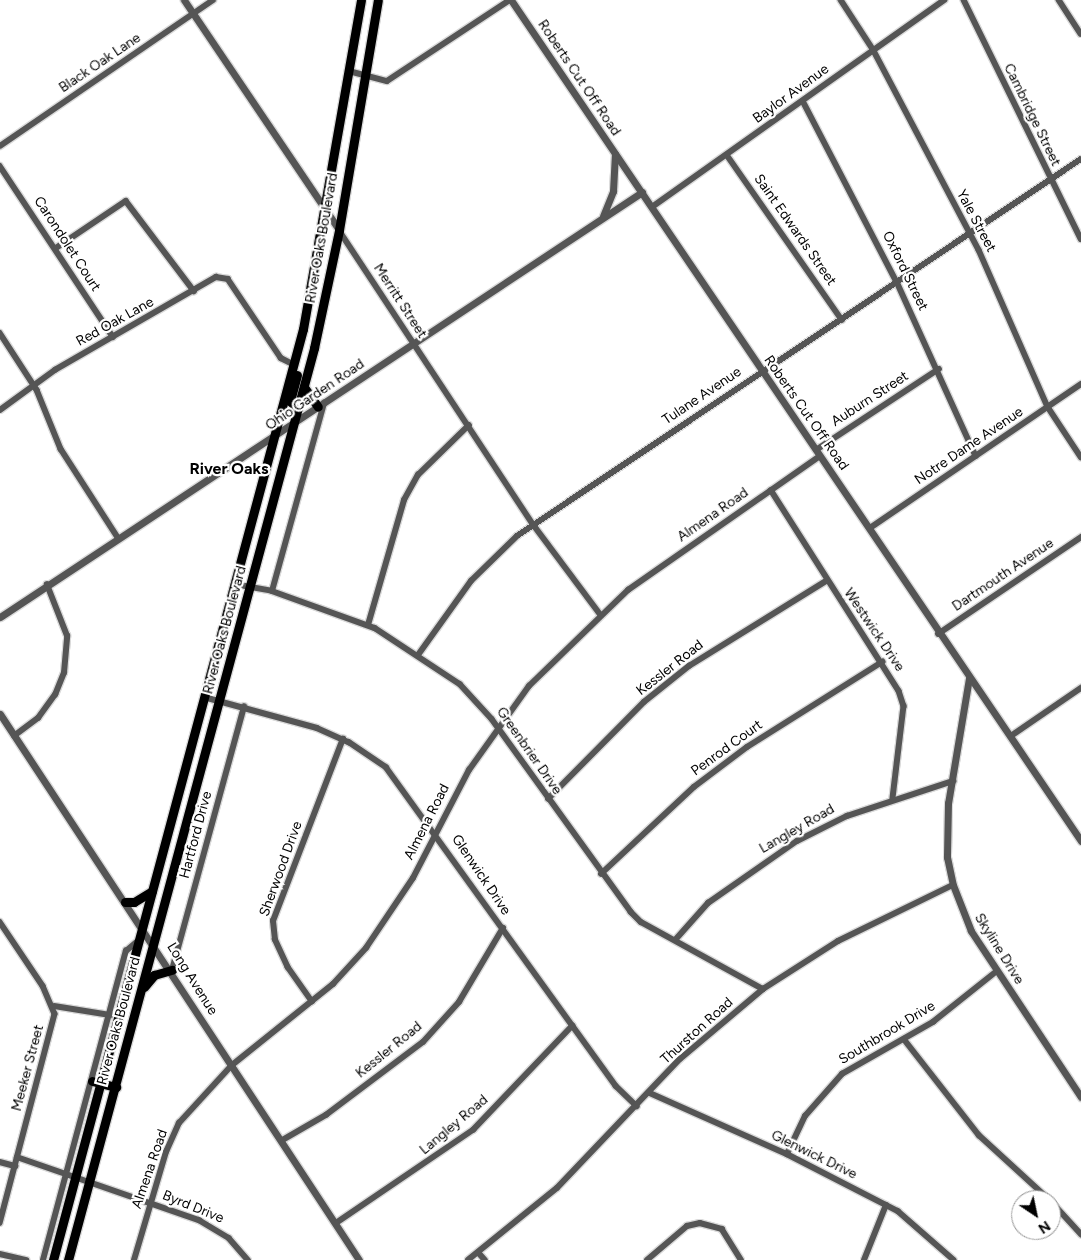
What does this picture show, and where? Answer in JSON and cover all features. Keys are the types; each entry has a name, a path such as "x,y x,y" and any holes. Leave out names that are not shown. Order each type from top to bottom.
{"main road":[{"name":"River Oaks Boulevard","path":"53,1260 71,1178 96,1082 152,891 295,360 326,208 361,0"},
{"name":"River Oaks Boulevard","path":"68,1260 304,387 339,230 378,0"},
{"path":"295,360 300,363 290,400 298,409"},
{"path":"304,387 321,405"},
{"path":"268,458 279,458 267,504 271,510"},
{"path":"125,902 134,902 152,891"},
{"path":"141,991 154,976 172,970"},
{"path":"96,1082 116,1086"}],"street":[{"name":"Merritt Street","path":"184,0 326,208 533,524 600,614"},
{"name":"Black Oak Lane","path":"0,146 213,0"},
{"path":"349,72 365,74 387,81 511,0"},
{"name":"Roberts Cut Off Road","path":"511,0 762,372 870,528 938,634 1011,736 1080,839"},
{"name":"Yale Street","path":"842,0 873,49 970,234 1048,407 1081,456"},
{"name":"Baylor Avenue","path":"652,207 944,0"},
{"name":"Cambridge Street","path":"964,0 1050,180 1081,239"},
{"path":"1059,0 1081,34"},
{"name":"Oxford Street","path":"803,101 897,282 976,456"},
{"path":"603,218 612,191 615,154"},
{"name":"Saint Edwards Street","path":"726,155 842,320"},
{"name":"Tulane Avenue","path":"418,655 471,581 533,524 842,320 1081,159"},
{"name":"Carondolet Court","path":"0,166 56,248 113,337"},
{"name":"Ohio Garden Road","path":"0,617 414,345 642,192"},
{"path":"56,248 126,201 194,291"},
{"name":"Red Oak Lane","path":"0,410 113,337 216,277 228,278 281,358 295,360"},
{"path":"0,333 35,387 61,449 119,539"},
{"name":"Auburn Street","path":"818,453 938,369"},
{"name":"Notre Dame Avenue","path":"870,528 1081,384"},
{"path":"272,591 321,405"},
{"path":"368,625 404,500 418,475 469,425"},
{"name":"Almena Road","path":"134,1260 150,1204 180,1123 231,1066 312,1002 366,948 413,878 436,829 498,727 529,686 600,614 771,490 818,453"},
{"name":"Westwick Drive","path":"771,490 826,581 882,662 904,706 893,798"},
{"name":"Dartmouth Avenue","path":"938,634 1081,537"},
{"name":"Kessler Road","path":"548,799 644,702 689,666 826,581"},
{"name":"Greenbrier Drive","path":"234,584 272,591 368,625 418,655 460,684 498,727 601,874 641,922 676,939 763,989"},
{"path":"14,736 38,718 55,695 64,673 67,636 47,586"},
{"name":"Penrod Court","path":"601,874 694,787 747,747 882,662"},
{"name":"Skyline Drive","path":"969,678 946,826 953,885 971,931 1081,1097"},
{"path":"1011,736 1081,688"},
{"name":"Glenwick Drive","path":"204,696 342,739 386,767 436,829 572,1026 637,1106"},
{"name":"Hartford Drive","path":"172,970 244,707"},
{"name":"Long Avenue","path":"0,714 172,970 231,1066 359,1260"},
{"name":"Sherwood Drive","path":"312,1002 288,968 275,940 273,921 342,739"},
{"name":"Langley Road","path":"676,939 708,903 797,841 893,798 953,780"},
{"name":"Thurston Road","path":"468,1260 557,1188 650,1093 680,1059 763,989 838,941 953,885"},
{"path":"0,922 54,1006 110,1015"},
{"name":"Kessler Road","path":"280,1141 326,1115 423,1042 459,1002 503,928"},
{"name":"River Oaks Boulevard","path":"96,1082 126,951 138,941"},
{"name":"Southbrook Drive","path":"787,1154 805,1116 842,1074 933,1022 997,971"},
{"name":"Meeker Street","path":"0,1223 54,1020 54,1006"},
{"name":"Langley Road","path":"336,1223 472,1130 526,1079 572,1026"},
{"path":"904,1039 979,1135 1040,1190"},
{"name":"Glenwick Drive","path":"650,1093 787,1154 886,1205 922,1228 954,1260"},
{"name":"Byrd Drive","path":"17,1157 219,1230 248,1260"},
{"path":"0,1162 15,1166"},
{"name":"River Oaks Boulevard","path":"43,1260 71,1178"},
{"path":"864,1260 886,1205"},
{"path":"1061,1211 1081,1234"},
{"path":"647,1260 687,1226 700,1223 722,1229 741,1260"},
{"path":"479,1253 485,1260"},
{"path":"0,1254 26,1260"}],"district":[{"name":"River Oaks","path":"229,469"}]}
